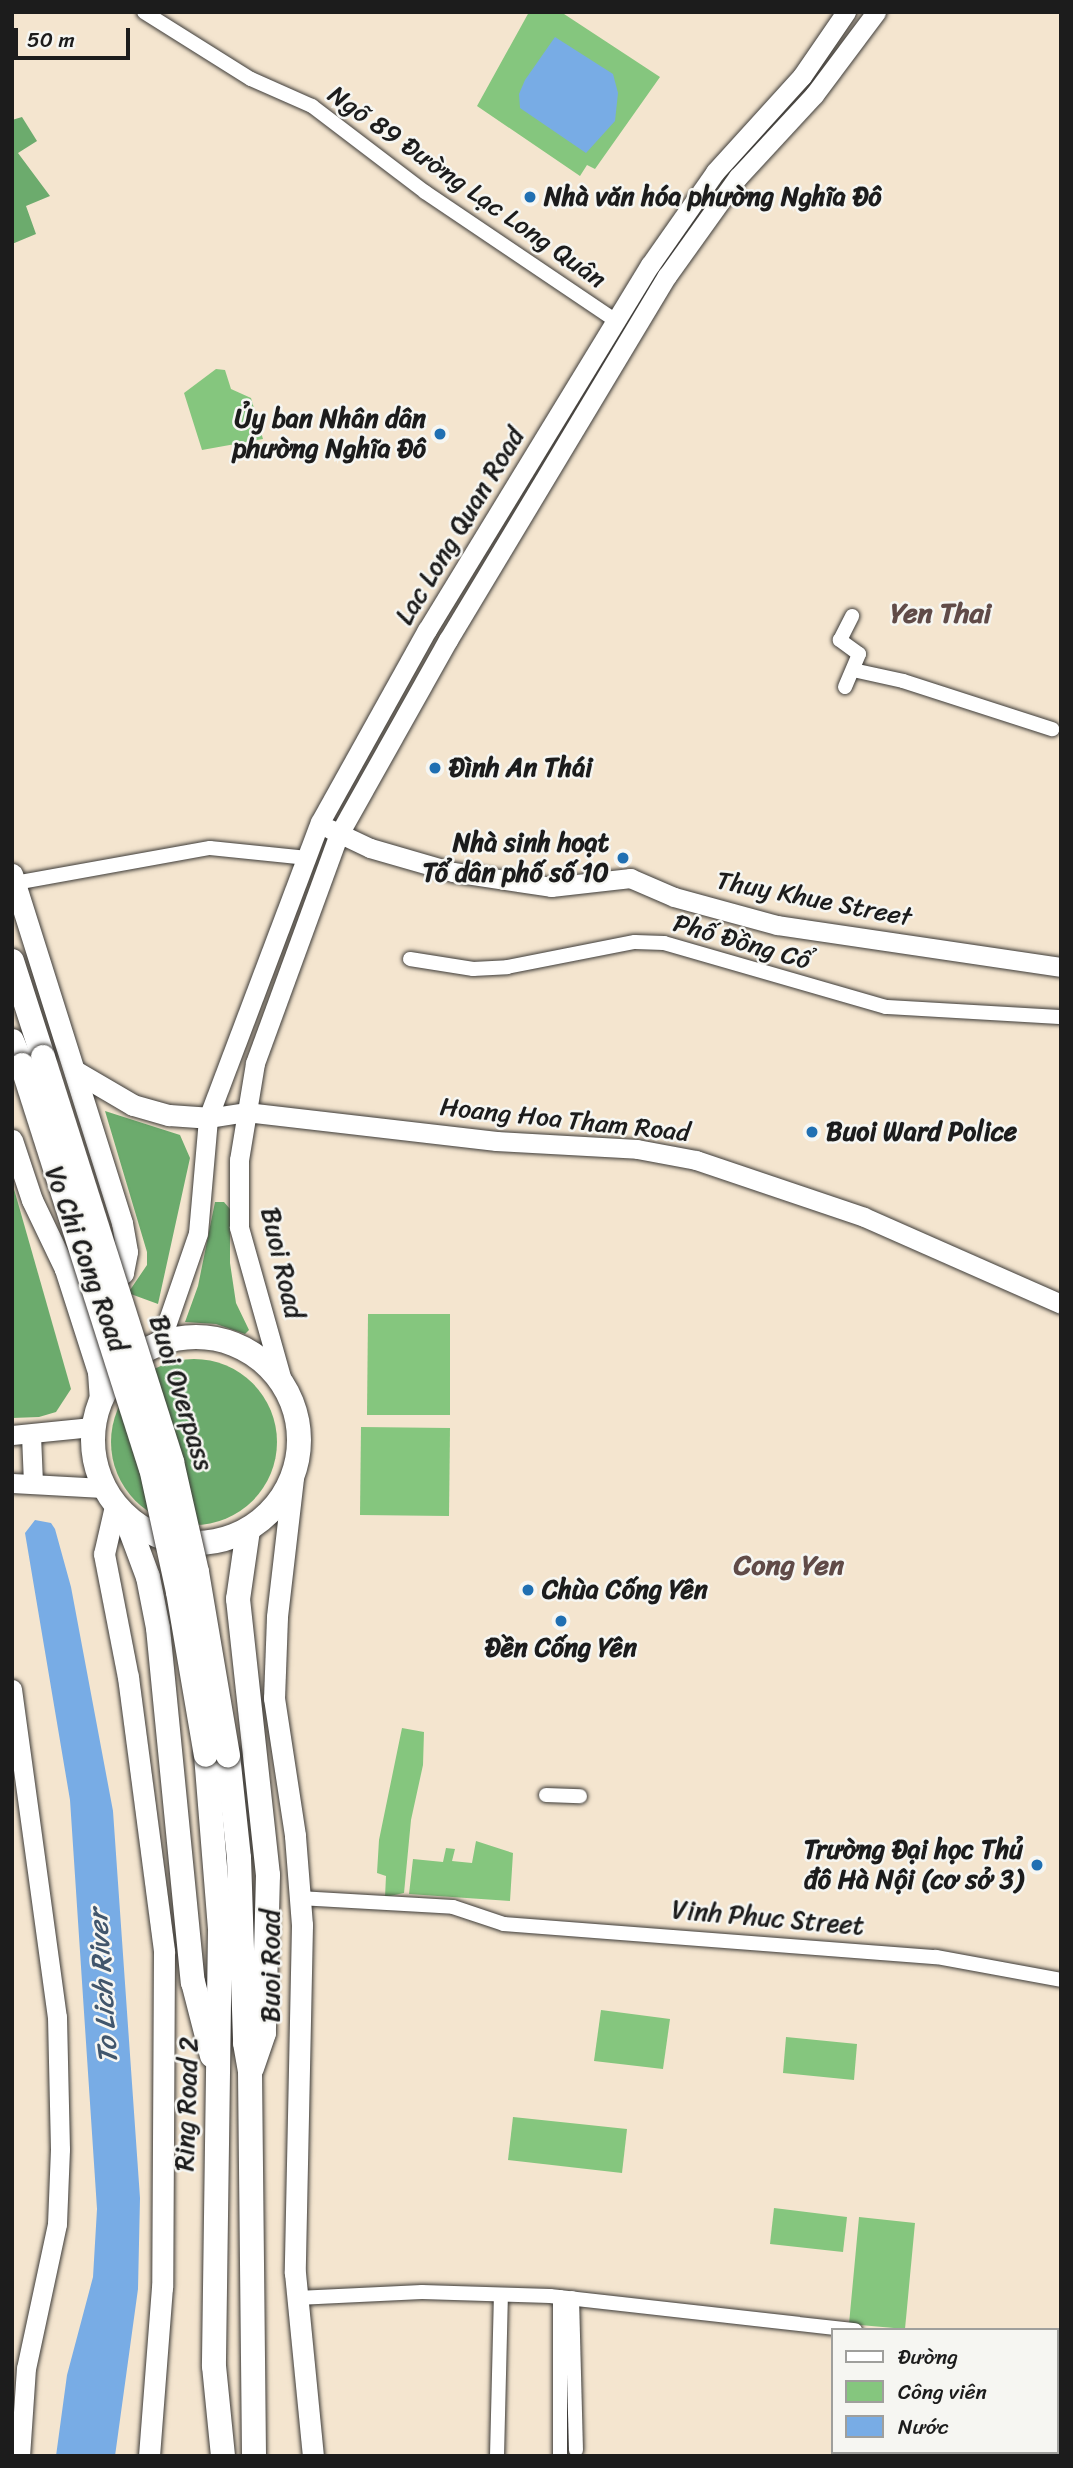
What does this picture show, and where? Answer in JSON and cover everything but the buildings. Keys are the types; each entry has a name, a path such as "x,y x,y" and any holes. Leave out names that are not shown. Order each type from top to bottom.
{"highway":[{"path":"12,961 33,1061"},
{"path":"12,1041 33,1061"},
{"name":"Buoi Overpass","path":"33,1061 172,1462 197,1572 217,1755"},
{"path":"115,1504 153,1534 185,1543 217,1541 248,1530 267,1516 293,1478 299,1430 283,1384 265,1363 242,1347 215,1339 187,1337 160,1343 128,1362 100,1399 92,1427 92,1451 115,1504 148,1577 158,1628 193,1982 205,2039 216,2065"},
{"path":"248,1530 238,1600 268,1875 264,2033 250,2072"},
{"path":"217,1755 239,1858 245,2043 250,2072 250,2391 254,2456"},
{"name":"Ring Road 2","path":"217,1755 214,2366 223,2456"},
{"path":"211,2456 214,2366"},
{"path":"250,2391 268,2456"}],"main road":[{"name":"Lac Long Quan Road","path":"246,1112 255,1063 339,834 574,407 615,320 715,172 781,102 846,12"},
{"name":"Lac Long Quan Road","path":"208,1118 320,822 427,630 574,407 738,177 796,115 876,12"},
{"path":"781,102 796,115"},
{"path":"650,265 667,276"},
{"name":"Thuy Khue Street","path":"320,822 339,834 453,872 525,886 630,878 674,897 776,925 1061,967"},
{"path":"14,879 75,1071 127,1252 123,1273 95,1285 65,1269"},
{"path":"75,1071 133,1105 169,1115 208,1118 198,1233 160,1343"},
{"name":"Hoang Hoa Tham Road","path":"208,1118 246,1112 496,1141 637,1149 695,1160 853,1212 1061,1304"},
{"name":"Buoi Road","path":"246,1112 239,1160 239,1227 283,1384"},
{"name":"Vo Chi Cong Road","path":"12,1140 32,1200 65,1269 98,1371 100,1399"},
{"path":"33,1483 22,1435 92,1427"},
{"name":"Buoi Road","path":"293,1478 277,1618 274,1698 299,1898 297,2298 313,2456"},
{"path":"12,1483 33,1483 115,1504 106,1531 106,1565 128,1678 164,1951 163,2287 149,2456"},
{"path":"12,1689 57,2017 60,2149 57,2224 26,2368 20,2456"}],"street":[{"name":"Ngõ 89 Đường Lạc Long Quân","path":"144,12 251,79 312,106 425,192 615,320"},
{"path":"845,687 859,654 840,640 852,615"},
{"path":"853,670 903,681 1052,729"},
{"path":"14,879 210,848 307,858"},
{"name":"Phố Đồng Cổ","path":"410,959 473,969 508,967 635,942 664,943 886,1007 1061,1017"},
{"path":"546,1795 580,1796"},
{"name":"Vinh Phuc Street","path":"299,1898 470,1912 504,1924 936,1957 1061,1980"},
{"path":"297,2298 422,2292 566,2297 837,2328"},
{"path":"497,2456 501,2295"},
{"path":"566,2297 576,2450"},
{"path":"560,2456 566,2297"}],"green space":[{"path":"529,12 561,12 660,77 595,169 587,165 580,176 477,106"},
{"path":"22,117 37,141 18,153 50,196 26,206 36,234 12,244 12,120"},
{"path":"216,369 225,370 231,389 251,398 263,439 202,450 184,393"},
{"path":"105,1111 180,1135 190,1158 158,1304 128,1293 147,1265 147,1252"},
{"path":"12,1182 71,1389 56,1412 39,1417 12,1418"},
{"path":"215,1202 224,1202 230,1209 230,1263 236,1303 249,1330 245,1334 216,1324 185,1322 198,1286"},
{"path":"368,1314 450,1314 450,1415 367,1415"},
{"path":"194,1359 226,1365 253,1383 271,1410 277,1442 271,1474 253,1501 226,1519 194,1525 162,1519 135,1501 117,1474 111,1442 117,1410 135,1383 162,1365"},
{"path":"361,1427 450,1428 449,1516 360,1515"},
{"path":"402,1728 424,1732 423,1765 411,1820 404,1893 385,1897 386,1876 377,1873 379,1840"},
{"path":"476,1841 513,1853 510,1901 409,1894 413,1859 443,1862 446,1848 455,1849 452,1861 472,1863"},
{"path":"601,2010 670,2019 663,2069 594,2061"},
{"path":"786,2037 857,2044 854,2080 783,2073"},
{"path":"513,2117 627,2129 622,2173 508,2160"},
{"path":"774,2208 847,2217 843,2252 770,2244"},
{"path":"859,2217 915,2223 905,2328 849,2324"}],"water":[{"path":"555,37 613,74 618,93 615,121 586,153 520,108 519,94 525,80"},
{"name":"To Lich River","path":"35,1520 51,1523 55,1529 71,1587 113,1811 140,2198 138,2289 115,2456 56,2456 67,2375 93,2277 97,2209 70,1800 25,1533"}],"place":[{"name":"Nhà văn hóa phường Nghĩa Đô","path":"530,197"},
{"name":"Ủy ban Nhân dân phường Nghĩa Đô","path":"440,434"},
{"name":"Đình An Thái","path":"435,768"},
{"name":"Nhà sinh hoạt Tổ dân phố số 10","path":"623,858"},
{"name":"Buoi Ward Police","path":"812,1132"},
{"name":"Chùa Cống Yên","path":"528,1590"},
{"name":"Đền Cống Yên","path":"561,1621"},
{"name":"Trường Đại học Thủ đô Hà Nội (cơ sở 3)","path":"1037,1865"}],"district":[{"name":"Yen Thai","path":"941,613"},
{"name":"Cong Yen","path":"789,1565"}]}
